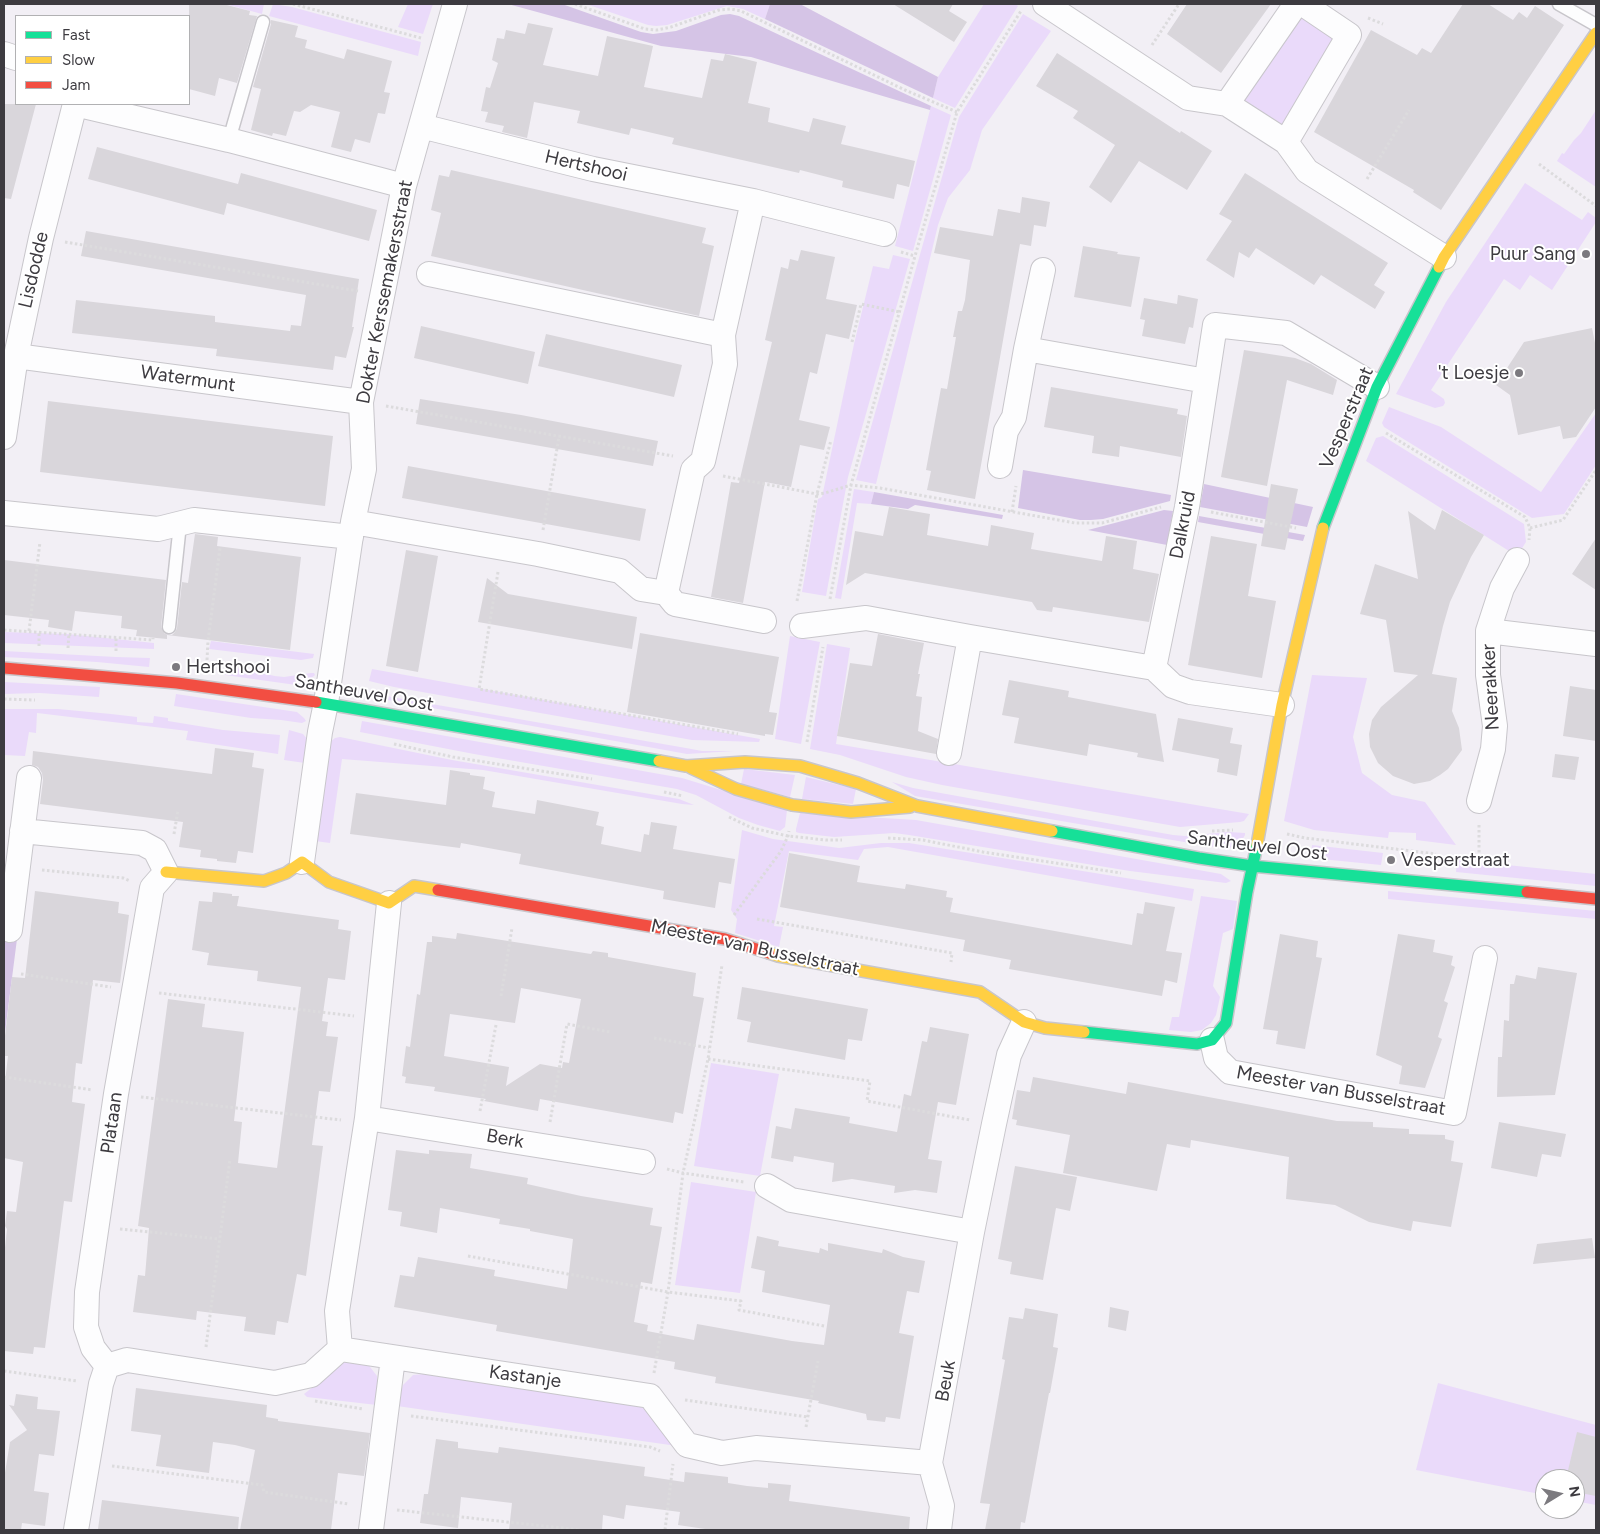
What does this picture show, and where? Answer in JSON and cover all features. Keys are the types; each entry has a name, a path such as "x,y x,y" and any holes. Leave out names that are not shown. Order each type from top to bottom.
{"street":[{"name":"Dokter Kerssemakersstraat","path":"326,703 352,529 364,469 361,402 404,186 455,4"},
{"path":"1045,4 1073,11 1138,66 1188,98 1227,104 1286,142 1307,171 1444,257"},
{"path":"1227,104 1296,4"},
{"path":"1286,142 1349,35 1303,4"},
{"name":"Vesperstraat","path":"1252,866 1261,829 1282,705 1321,532 1377,387 1444,257 1596,33"},
{"name":"Lisdodde","path":"4,437 16,356 41,238 75,105"},
{"name":"Lisdodde","path":"79,105 228,140 404,186"},
{"name":"Hertshooi","path":"421,126 593,169 753,201 884,234"},
{"path":"666,593 725,364 722,335 753,201"},
{"path":"1000,466 1006,431 1014,417 1043,270"},
{"path":"429,274 722,335"},
{"name":"Dalkruid","path":"1154,668 1187,507 1215,325 1286,333 1377,387"},
{"path":"1026,350 1206,381"},
{"name":"Watermunt","path":"16,356 361,402"},
{"path":"4,513 158,529 194,520 352,529 502,548 620,571 641,589 666,593 675,604 764,621"},
{"name":"Neerakker","path":"1479,801 1493,748 1495,726 1488,675 1488,630 1502,588 1517,560"},
{"path":"807,618 866,618 1154,668 1173,686 1190,692 1282,705"},
{"name":"Neerakker","path":"1488,630 1596,644"},
{"path":"949,753 970,637"},
{"name":"Santheuvel Oost","path":"4,668 170,682 326,703 686,766 745,762 800,766 858,784 917,806 1199,858 1252,866 1596,900"},
{"path":"22,831 142,844 155,850 159,880 264,881 286,873 302,862 320,732 326,703"},
{"name":"Santheuvel Oost","path":"686,766 736,789 792,805 851,812 917,806"},
{"path":"10,930 29,778"},
{"path":"76,1530 104,1375 127,1360 275,1383 311,1375 340,1349 337,1311 367,1118 389,903 329,882 302,862"},
{"path":"1212,1040 1226,1023 1252,866"},
{"name":"Plataan","path":"104,1375 92,1348 86,1327 87,1292 116,1094 134,990 159,880"},
{"name":"Meester van Busselstraat","path":"389,903 414,886 725,939 778,956 980,992 1024,1022 1045,1028 1197,1044 1212,1040 1216,1058 1230,1072 1454,1113 1485,958"},
{"name":"Beuk","path":"938,1530 942,1506 930,1463 972,1232 994,1124 1009,1055 1024,1022"},
{"name":"Berk","path":"367,1118 643,1162"},
{"path":"767,1186 791,1200 972,1232"},
{"name":"Kastanje","path":"340,1349 650,1396"},
{"path":"373,1519 393,1358"},
{"path":"650,1396 687,1445 722,1453 756,1448 930,1463"}],"lane":[{"path":"1559,4 1596,25"},
{"path":"228,140 263,22"},
{"path":"169,627 180,524"}],"path":[{"path":"293,4 443,44"},
{"path":"575,4 645,29 657,30 720,10 731,9 741,11 905,90 957,112"},
{"path":"807,618 851,485 957,112 1026,4"},
{"path":"1138,66 1179,4"},
{"path":"1353,201 1408,110"},
{"path":"1518,148 1596,206"},
{"path":"41,238 383,295"},
{"path":"852,342 862,304 900,312"},
{"path":"361,402 559,437 698,466 817,494 851,485 880,488 1075,524 1102,523 1169,505 1321,532"},
{"path":"1364,420 1524,517 1530,528 1563,520 1596,470"},
{"path":"538,554 559,437"},
{"path":"806,743 823,647 807,618 817,494 831,440"},
{"path":"30,631 43,517"},
{"path":"207,660 223,523"},
{"path":"502,548 479,689 742,735"},
{"path":"4,630 153,640 155,632 169,627"},
{"path":"39,632 39,650"},
{"path":"68,652 69,634"},
{"path":"116,637 116,655"},
{"path":"4,699 42,700"},
{"path":"1479,801 1479,859"},
{"name":"Santheuvel Oost","path":"1261,829 1305,838 1440,854"},
{"path":"788,836 781,851 734,915 725,939 708,1059 683,1173 668,1292 650,1396 808,1417 818,1361"},
{"path":"18,867 159,880"},
{"path":"501,996 516,903"},
{"path":"734,915 743,917"},
{"path":"753,918 952,954 950,987"},
{"path":"21,974 134,990 377,1018"},
{"path":"546,1146 567,1024 610,1032"},
{"path":"476,1134 496,1025"},
{"path":"654,1038 709,1048"},
{"path":"708,1059 870,1081 868,1101 994,1124"},
{"path":"4,1077 116,1094 340,1120 367,1118"},
{"path":"204,1372 230,1159"},
{"path":"683,1173 767,1186"},
{"path":"97,1227 219,1239"},
{"path":"468,1256 668,1292 740,1301 739,1310 824,1326"},
{"path":"4,1371 104,1375"},
{"path":"289,1380 300,1399 386,1413 650,1447"},
{"path":"665,1530 674,1458 687,1445"},
{"path":"88,1463 262,1485 264,1492 373,1519 580,1530"}],"shaded area":[{"path":"225,4 264,4 262,14"},
{"path":"273,4 292,7 421,42 418,56 269,16"},
{"path":"408,4 433,4 423,34 398,27"},
{"path":"508,4 562,4 641,32 653,34 676,31 721,15 739,16 931,106 930,110 751,57 661,46"},
{"path":"586,4 770,4 765,19 743,9 727,6 667,25 656,26"},
{"path":"770,4 800,4 938,77 933,98 765,19"},
{"path":"984,4 1015,4 1018,6 955,108 933,98 938,77"},
{"path":"1301,11 1339,39 1286,127 1239,98"},
{"path":"1023,14 1051,31 982,130 970,170 948,198 938,225 876,484 856,480 959,117"},
{"path":"931,106 951,115 913,251 895,246"},
{"path":"1596,110 1596,187 1557,161 1581,133"},
{"path":"1525,183 1582,220 1588,212 1596,218 1596,222 1552,290 1530,275 1520,290 1504,279 1431,390 1444,399 1445,403 1443,406 1435,408 1396,394 1446,302"},
{"path":"893,255 910,259 848,477 826,596 802,592 818,499 822,497 854,344 873,266 889,269"},
{"path":"1389,407 1441,427 1541,492 1596,413 1596,465 1564,514 1532,518 1384,427 1382,423"},
{"path":"1383,436 1524,524 1526,542 1517,556 1366,461 1376,438"},
{"path":"1023,470 1171,495 1170,501 1103,519 1091,520 1080,520 1018,508"},
{"path":"1204,484 1313,507 1307,527 1200,507"},
{"path":"854,489 874,492 871,504 857,503 841,599 835,598"},
{"path":"874,492 1003,515 1002,519 915,505 908,509 871,504"},
{"path":"1164,510 1173,511 1167,545 1088,530"},
{"path":"1199,516 1305,535 1303,541 1198,522"},
{"path":"4,632 67,634 154,643 154,649 4,643"},
{"path":"790,636 820,642 801,744 775,739"},
{"path":"211,641 314,654 313,658 301,660 209,649"},
{"path":"827,644 850,648 836,744 1249,814 1244,821 1240,822 1180,827 942,785 906,777 840,755 810,749"},
{"path":"4,651 150,658 149,667 4,657"},
{"path":"226,666 284,677 311,673 315,675 307,682 296,685 225,675"},
{"path":"372,669 760,739 759,742 692,740 394,687 369,681"},
{"path":"1312,675 1367,678 1353,737 1362,773 1392,795 1425,802 1456,845 1416,840 1416,833 1389,832 1388,838 1314,830 1284,821"},
{"path":"4,682 100,687 99,697 40,693 4,694"},
{"path":"369,691 391,697 702,751 734,751 687,754 366,696"},
{"path":"176,694 297,712 306,721 302,723 251,718 174,706"},
{"path":"4,709 58,709 137,717 137,722 153,723 154,716 168,718 168,721 223,730 280,735 278,754 186,740 188,731 37,713 36,733 29,732 25,756 4,755"},
{"path":"362,721 682,778 787,810 785,827 780,831 758,825 739,818 696,795 677,789 360,732"},
{"path":"289,730 303,734 307,739 305,763 284,760"},
{"path":"340,737 452,760 679,799 694,805 483,770 342,759 330,843 315,841 330,742"},
{"path":"744,769 795,775 790,797 741,784"},
{"path":"806,777 856,789 853,804 802,799"},
{"path":"892,782 913,788 1173,835 1185,836 1229,832 1245,833 1245,835 1233,847 1225,849 915,796"},
{"path":"800,813 916,820 1221,874 1231,881 1226,883 1130,871 894,833 834,837 799,833 796,832 796,829"},
{"path":"742,830 773,839 839,848 881,843 909,843 1194,889 1192,901 888,847 864,849 858,860 789,851 774,926 783,927 779,947 735,933 737,919 731,910"},
{"path":"1312,845 1383,853 1381,865 1311,858"},
{"path":"1457,860 1596,874 1596,886 1456,872"},
{"path":"1388,891 1596,911 1596,919 1388,899"},
{"path":"1201,896 1237,901 1233,929 1223,933 1213,986 1220,997 1216,1015 1211,1023 1202,1030 1191,1032 1169,1030 1172,1017 1179,1017"},
{"path":"4,936 17,939 4,1040"},
{"path":"711,1063 779,1074 760,1176 694,1166"},
{"path":"691,1182 756,1192 740,1293 675,1285"},
{"path":"357,1361 367,1363 377,1376 377,1405 307,1397 304,1394 345,1362"},
{"path":"424,1374 638,1405 650,1412 677,1446 397,1406 403,1385 413,1375"},
{"path":"1438,1383 1596,1425 1596,1505 1585,1503 1585,1469 1535,1469 1535,1493 1416,1470"}],"building":[{"path":"189,4 223,4 250,11 249,15 257,16 237,83 219,78 215,96 190,89"},
{"path":"893,4 953,4 949,11 967,22 954,42"},
{"path":"1187,4 1271,4 1221,73 1167,34"},
{"path":"1463,4 1488,4 1513,20 1519,12 1527,18 1535,6 1564,25 1441,210 1413,192 1414,190 1314,132 1371,30 1417,55 1422,48 1431,53"},
{"path":"271,20 298,26 295,37 307,40 305,48 344,59 347,49 392,61 384,92 390,93 385,114 378,113 370,143 355,139 351,152 331,147 340,112 311,105 300,112 294,111 286,136 273,133 272,136 251,130 261,89 253,87"},
{"path":"528,23 553,28 543,65 598,76 607,36 653,46 644,87 702,98 711,59 723,61 725,54 757,62 748,103 770,108 768,122 809,132 813,118 846,126 841,144 915,161 909,187 897,184 894,199 842,187 843,181 800,170 799,173 672,144 674,138 631,128 629,135 577,123 580,111 534,102 527,138 502,132 504,126 485,122 488,112 481,111 486,87 490,88 498,63 492,60 497,38 504,39 506,30 525,34"},
{"path":"1057,53 1180,133 1181,131 1212,151 1187,190 1139,161 1111,203 1089,187 1115,145 1073,118 1078,111 1036,86"},
{"path":"4,104 36,105 11,199 4,198"},
{"path":"97,147 238,184 241,173 377,210 369,241 227,203 224,215 88,179"},
{"path":"451,170 706,228 702,243 714,246 699,316 431,256 441,213 431,210 439,175 449,177"},
{"path":"1245,173 1388,263 1374,285 1385,292 1375,309 1321,275 1314,285 1256,248 1249,258 1239,252 1234,278 1206,260 1232,221 1219,214"},
{"path":"1022,197 1050,202 1046,227 1034,225 1031,246 1020,244 975,499 927,490 931,471 926,470 941,388 947,389 956,337 953,337 958,311 962,311 965,300 970,260 934,253 940,227 993,236 998,209 1020,213"},
{"path":"86,231 359,279 352,327 354,327 346,358 335,356 333,370 216,356 217,349 72,333 76,300 215,316 215,322 290,331 291,325 301,326 306,295 81,256"},
{"path":"1083,246 1140,257 1131,307 1074,297"},
{"path":"801,250 835,257 826,299 857,305 849,339 826,334 817,374 810,372 799,420 830,427 824,450 800,445 791,487 765,482 743,603 711,597 731,482 739,483 772,342 765,340 781,267 788,269 790,259 798,261"},
{"path":"1178,295 1198,299 1193,328 1189,327 1185,344 1142,336 1145,320 1140,319 1144,298 1177,304"},
{"path":"421,326 535,352 528,384 414,358"},
{"path":"1592,328 1596,348 1596,407 1576,437 1563,439 1560,426 1518,435 1510,395 1496,385 1524,342"},
{"path":"546,334 682,365 674,397 538,366"},
{"path":"1244,350 1295,358 1311,364 1337,380 1333,395 1287,380 1267,486 1221,477"},
{"path":"1051,387 1178,409 1177,414 1187,416 1181,457 1120,446 1119,457 1092,453 1094,436 1044,427"},
{"path":"420,399 521,415 658,441 653,466 416,424"},
{"path":"48,401 333,436 325,506 40,472"},
{"path":"408,466 646,509 640,541 402,498"},
{"path":"1271,484 1298,489 1285,550 1261,546"},
{"path":"889,507 930,514 927,535 988,546 991,525 1034,533 1031,549 1102,561 1106,536 1137,541 1133,569 1159,574 1149,622 1053,607 1052,612 1037,610 1032,602 865,573 846,585 855,531 883,536"},
{"path":"1442,510 1484,535 1471,557 1450,602 1432,674 1457,678 1452,711 1459,728 1462,750 1448,769 1440,775 1430,781 1414,784 1393,776 1378,763 1370,747 1369,734 1372,720 1381,707 1418,675 1394,672 1386,620 1360,614 1375,564 1418,579 1408,511 1435,530"},
{"path":"195,534 218,537 217,546 301,557 290,650 167,635 167,639 136,636 137,630 121,628 122,616 75,611 72,631 48,627 49,620 4,615 4,560 166,580 161,627 165,634 172,635 177,628 182,582 188,583"},
{"path":"1211,536 1257,544 1248,596 1276,601 1262,678 1188,665"},
{"path":"1596,538 1596,590 1572,574"},
{"path":"406,550 438,556 418,672 386,666"},
{"path":"487,578 508,594 637,617 632,649 478,622"},
{"path":"640,633 779,657 769,712 777,713 773,735 765,734 765,736 627,712"},
{"path":"878,634 924,643 916,696 922,697 918,731 938,739 936,754 837,736 850,663 872,666"},
{"path":"1009,680 1069,691 1068,697 1156,714 1164,762 1137,757 1138,753 1089,744 1087,756 1014,743 1019,718 1002,715"},
{"path":"1570,686 1596,690 1596,741 1563,736"},
{"path":"1178,718 1233,728 1230,743 1242,745 1237,776 1217,772 1219,759 1172,750"},
{"path":"215,748 254,753 252,767 264,769 253,853 238,851 236,863 200,857 201,850 179,847 183,822 40,804 42,773 38,767 32,765 33,751 212,774"},
{"path":"1555,754 1579,757 1575,780 1552,777"},
{"path":"450,770 485,777 483,789 495,792 492,807 535,814 537,800 599,812 596,825 604,827 601,844 641,852 644,834 649,835 651,822 677,826 673,849 735,859 731,884 719,882 715,908 663,899 664,891 519,864 521,854 461,843 460,848 350,834 356,793 446,805"},
{"path":"789,853 860,866 857,882 905,889 906,884 947,891 946,897 953,898 950,912 1132,945 1137,913 1143,914 1145,902 1175,907 1166,951 1182,953 1177,983 1165,980 1162,996 1009,969 1011,960 963,951 965,940 780,907"},
{"path":"35,891 119,902 118,913 129,915 120,983 93,980 82,1064 76,1063 72,1102 85,1104 72,1202 64,1201 45,1348 34,1347 33,1354 4,1351 4,1257 7,1229 5,1226 7,1211 16,1212 23,1162 4,1158 4,1090 8,1056 4,1056 4,1044 12,977 25,978"},
{"path":"213,892 239,896 237,906 339,920 338,929 351,931 345,980 328,978 322,1021 328,1022 326,1036 338,1037 330,1092 319,1091 312,1145 323,1146 306,1276 297,1274 288,1323 277,1321 275,1335 244,1331 246,1317 197,1311 196,1320 133,1312 138,1275 145,1276 149,1228 138,1226 168,999 205,1004 202,1027 244,1032 234,1121 242,1122 238,1163 277,1168 301,987 257,981 258,971 207,965 209,953 192,950 199,901 212,902"},
{"path":"457,933 591,954 593,951 608,953 608,957 696,973 693,996 704,998 683,1114 675,1112 673,1123 540,1099 538,1111 484,1101 486,1099 434,1091 435,1087 405,1083 406,1077 402,1076 406,1046 410,1047 417,994 420,995 427,942 432,942 432,936 456,939","holes":["521,988 581,999 569,1063 563,1062 562,1068 540,1064 506,1086 509,1067 444,1056 450,1014 515,1023"]},
{"path":"1280,934 1318,941 1316,957 1322,958 1305,1049 1276,1044 1278,1031 1263,1029"},
{"path":"1398,934 1435,940 1433,952 1453,956 1451,965 1455,967 1444,1001 1448,1003 1438,1037 1442,1039 1425,1088 1399,1084 1402,1066 1376,1055"},
{"path":"1538,967 1577,973 1555,1095 1497,1097 1498,1057 1502,1057 1504,1020 1509,1021 1510,984 1514,984 1516,975 1536,979"},
{"path":"742,987 868,1009 862,1041 848,1039 845,1060 747,1042 751,1022 737,1019"},
{"path":"930,1027 969,1034 956,1105 938,1102 928,1159 942,1161 937,1193 915,1190 894,1193 895,1186 852,1179 832,1182 834,1163 794,1156 793,1162 771,1158 776,1126 791,1129 795,1108 850,1117 849,1123 897,1132 904,1094 911,1096 922,1041 927,1042"},
{"path":"1033,1077 1126,1094 1128,1082 1337,1121 1373,1122 1373,1127 1409,1129 1409,1134 1445,1135 1445,1139 1454,1141 1451,1161 1463,1163 1451,1227 1413,1221 1411,1231 1369,1222 1335,1205 1286,1199 1289,1157 1191,1140 1190,1148 1167,1144 1157,1191 1063,1173 1070,1135 1016,1125 1017,1120 1012,1119 1017,1090 1030,1092"},
{"path":"1499,1122 1566,1134 1561,1157 1542,1154 1537,1177 1491,1168"},
{"path":"396,1150 429,1154 429,1150 472,1154 470,1168 528,1178 527,1184 581,1196 653,1208 650,1225 662,1227 652,1284 641,1282 634,1322 648,1325 647,1331 694,1340 697,1324 824,1345 830,1305 762,1292 765,1271 751,1268 757,1236 779,1241 778,1246 819,1253 820,1248 828,1251 828,1243 882,1253 883,1249 903,1257 925,1261 919,1293 907,1291 899,1333 914,1336 900,1419 886,1417 885,1422 867,1420 866,1414 818,1403 819,1401 715,1383 716,1377 674,1369 675,1362 496,1331 497,1325 394,1307 400,1275 414,1277 418,1257 495,1270 494,1276 567,1289 573,1239 499,1224 500,1219 440,1208 437,1233 400,1226 402,1212 388,1210"},
{"path":"1015,1166 1077,1177 1070,1211 1056,1208 1043,1280 1010,1274 1012,1262 998,1259"},
{"path":"1592,1238 1595,1258 1533,1264 1537,1244"},
{"path":"1110,1307 1129,1311 1126,1331 1108,1327"},
{"path":"1025,1308 1058,1314 1053,1347 1058,1348 1050,1393 1025,1523 1021,1522 1020,1530 985,1530 990,1504 980,1503 1005,1360 1002,1359 1009,1317 1023,1319"},
{"path":"136,1388 267,1405 266,1417 278,1419 278,1421 370,1433 364,1476 338,1473 331,1530 240,1530 255,1450 213,1442 209,1473 156,1466 161,1435 131,1431"},
{"path":"16,1394 38,1397 37,1409 60,1411 54,1456 39,1454 34,1491 49,1493 45,1526 22,1523 21,1530 4,1530 4,1479 10,1442 27,1430 9,1405 14,1406"},
{"path":"1577,1432 1596,1437 1596,1496 1585,1494 1585,1469 1568,1469"},
{"path":"436,1439 458,1442 458,1448 498,1453 499,1447 645,1467 644,1476 684,1482 685,1472 728,1477 728,1483 747,1486 768,1488 768,1483 791,1485 789,1501 910,1517 909,1530 712,1530 678,1525 680,1512 626,1505 624,1519 603,1515 602,1530 509,1530 512,1503 461,1497 458,1528 420,1523 424,1494 428,1494"},
{"path":"102,1500 239,1517 238,1530 98,1529"}],"traffic: fast":[{"path":"1323,528 1377,387 1439,267"},
{"path":"316,702 659,761"},
{"path":"1052,831 1252,866 1527,892"},
{"path":"1084,1032 1197,1044 1212,1040 1226,1023 1247,892 1257,845"}],"traffic: slow":[{"path":"1439,267 1596,33"},
{"path":"1257,845 1282,705 1323,528"},
{"path":"659,761 686,766 745,762 800,766 858,783 917,806 1052,831"},
{"path":"691,768 736,789 792,805 851,812 910,807"},
{"path":"166,872 264,881 286,873 302,862 329,882 389,903 414,886 438,890"},
{"path":"769,953 980,992 1024,1022 1045,1028 1084,1032"}],"traffic: jam":[{"path":"4,668 177,683 316,702"},
{"path":"438,890 725,939 769,953"},
{"path":"1527,892 1596,899"}],"place":[{"name":"Puur Sang","path":"1586,254"},
{"name":"'t Loesje","path":"1519,373"},
{"name":"Hertshooi","path":"176,667"},
{"name":"Vesperstraat","path":"1391,860"}]}
